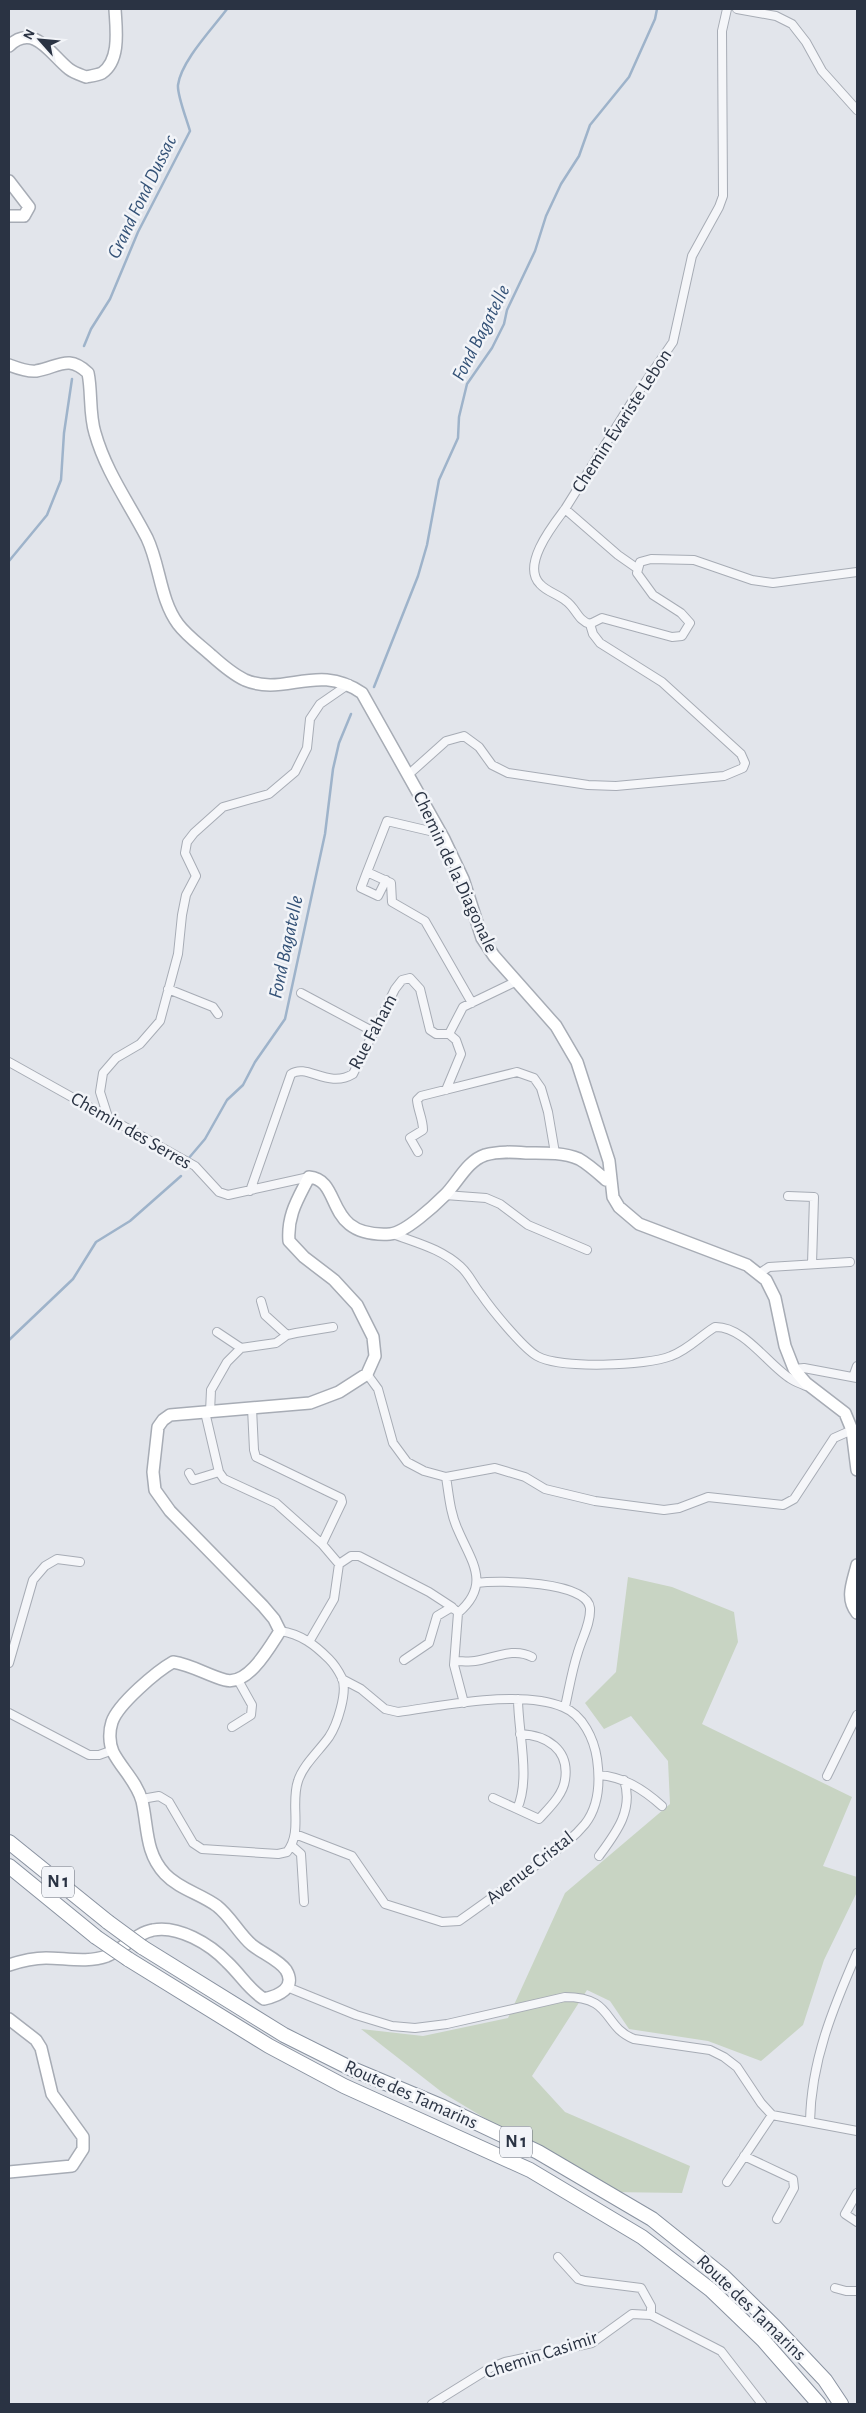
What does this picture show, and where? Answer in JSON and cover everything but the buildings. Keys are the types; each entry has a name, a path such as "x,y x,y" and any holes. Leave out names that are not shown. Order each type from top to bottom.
{"highway":[{"name":"Route des Tamarins","path":"9,1842 108,1922 284,2035 350,2068 442,2107 538,2152 652,2219 723,2276 825,2380 841,2404"},
{"name":"Route des Tamarins","path":"9,1866 96,1937 128,1959 269,2046 344,2086 530,2170 642,2237 710,2290 763,2340 819,2404"}],"street":[{"path":"9,46 23,38 34,38 46,46 69,70 86,77 102,73 113,58 116,41 115,9"},
{"name":"Chemin Évariste Lebon","path":"590,624 583,622 565,600 539,584 534,575 535,560 552,525 565,509 635,397 673,342 692,256 723,196 722,31 727,9"},
{"path":"737,9 776,16 792,24 806,42 822,71 857,110"},
{"path":"9,181 29,207 24,216 9,216"},
{"path":"9,365 34,371 69,361 80,365 88,373 94,430 101,452 113,480 148,540 170,609 177,623 189,636 244,680 261,684 318,679 349,684"},
{"path":"565,509 618,555 638,569"},
{"path":"408,775 446,741 464,736 479,747 492,765 508,773 588,785 616,786 724,776 743,768 745,763 740,754 662,682 600,643 593,634 590,624 602,618 672,637 682,636 690,623 681,613 653,595 637,573 640,562 645,560 678,558 694,560 752,580 773,583 857,572"},
{"path":"108,1117 100,1092 103,1073 116,1058 140,1044 160,1021 178,954 186,895 196,876 185,853 187,842 194,833 223,807 269,794 294,772 307,748 310,719 320,704 349,684"},
{"name":"Chemin de la Diagonale","path":"349,684 362,693 439,831 463,880 482,938 494,956 556,1026 577,1062 609,1161 613,1197 619,1207 639,1224 747,1265 760,1273"},
{"path":"386,880 378,896 361,888 387,821 434,832 439,831"},
{"path":"367,872 391,883 392,902 425,921 472,1003"},
{"name":"Rue Faham","path":"250,1191 291,1074 295,1071 306,1072 331,1080 344,1079 352,1074 358,1068 395,989 402,980 410,978 417,983 430,1030 436,1034 449,1034"},
{"path":"446,1090 461,1054 456,1040 449,1034 463,1007 517,981"},
{"path":"168,990 213,1007 218,1014"},
{"path":"301,993 374,1032"},
{"name":"Chemin des Serres","path":"9,1062 195,1166 219,1192 228,1195 309,1177"},
{"path":"418,1152 410,1138 423,1130 424,1119 418,1100 421,1096 517,1072 534,1078 541,1088 556,1153"},
{"path":"393,1234 412,1223 445,1195 473,1162 484,1156 502,1152 556,1153 578,1159 606,1180 611,1181"},
{"path":"280,1631 274,1619 263,1606 170,1511 155,1490 153,1472 158,1427 170,1415 310,1403 325,1399 368,1374 375,1356 373,1338 357,1305 334,1280 304,1257 289,1241 288,1224 294,1206 309,1177 317,1177 326,1183 341,1218 351,1226 365,1232 393,1234 448,1255 463,1268 481,1296 536,1356 555,1363 577,1364 655,1361 672,1356 709,1331 722,1327 752,1343 790,1379 815,1390"},
{"path":"445,1195 486,1198 500,1204 537,1229 587,1250"},
{"path":"788,1196 814,1196 812,1264"},
{"path":"850,1262 769,1267 760,1273 766,1280 775,1298 784,1346 794,1369 815,1390 844,1413 852,1430 857,1470"},
{"path":"261,1301 265,1315 287,1335"},
{"path":"309,1642 334,1599 338,1564 322,1544 268,1498 230,1482 219,1472 208,1412 211,1390 227,1362 241,1348 276,1343 287,1335 333,1327"},
{"path":"217,1332 241,1348"},
{"path":"794,1369 804,1368 855,1378 857,1366"},
{"path":"368,1374 378,1389 394,1443 407,1462 424,1471 446,1477 495,1468 525,1478 545,1489 595,1501 664,1510 679,1508 708,1498 783,1505 794,1499 834,1438 852,1430"},
{"path":"252,1408 256,1456 341,1498 342,1502 322,1544"},
{"path":"189,1473 193,1480 219,1472"},
{"path":"446,1477 452,1513 476,1568 477,1583 466,1606 458,1613 455,1661 464,1703"},
{"path":"338,1564 351,1556 359,1556 429,1592 458,1613"},
{"path":"9,1663 33,1580 45,1566 57,1559 80,1562"},
{"path":"857,1565 850,1592 851,1605 857,1613"},
{"path":"342,1679 361,1689 385,1709 398,1712 464,1703 518,1699 565,1708 577,1654 590,1620 590,1606 584,1597 561,1588 498,1580 477,1583"},
{"path":"404,1660 429,1643 437,1616 452,1607"},
{"path":"142,1800 159,1796 169,1802 193,1843 202,1850 278,1854 287,1852 292,1846 295,1834 294,1794 298,1778 330,1735 342,1700 342,1679 332,1662 309,1642 292,1633 280,1631"},
{"path":"9,1965 28,1959 82,1959 106,1956 140,1942 151,1930 161,1930 181,1934 205,1944 227,1961 252,1991 264,2000 279,1996 287,1987 288,1977 285,1969 251,1944 230,1917 216,1905 177,1884 166,1876 154,1861 148,1845 142,1800 113,1750 110,1738 112,1722 121,1708 164,1667 173,1662 186,1664 224,1680 242,1679 262,1657 280,1631"},
{"path":"455,1661 474,1661 509,1653 526,1654 532,1657"},
{"path":"232,1727 251,1715 252,1705 238,1680"},
{"path":"517,1809 520,1802 524,1771 518,1699"},
{"name":"Avenue Cristal","path":"295,1834 352,1856 385,1904 442,1922 459,1921 570,1840 586,1823 598,1788 598,1775 590,1733 565,1708"},
{"path":"9,1713 89,1755 99,1755 113,1750"},
{"path":"827,1776 857,1715"},
{"path":"493,1798 539,1819 560,1793 565,1780 562,1757 555,1746 540,1736 520,1734"},
{"path":"598,1775 616,1776 649,1794 662,1806"},
{"path":"599,1856 617,1831 627,1809 628,1792 624,1780"},
{"path":"292,1846 301,1854 304,1902"},
{"path":"810,2122 817,2056 840,1992 857,1953"},
{"path":"287,1987 356,2015 392,2026 415,2028 447,2024 565,1997 582,1997 607,2012 624,2035 634,2039 710,2050 724,2057 737,2068 772,2115 857,2131"},
{"path":"9,2019 36,2040 41,2048 52,2094 83,2137 83,2149 72,2166 9,2172"},
{"path":"727,2182 772,2115"},
{"path":"744,2156 793,2179 794,2188 776,2219"},
{"path":"857,2193 844,2214 857,2222"},
{"path":"558,2257 578,2279 641,2288 651,2306 651,2315 721,2351 762,2404"},
{"path":"836,2288 846,2292 857,2291"},
{"name":"Chemin Casimir","path":"432,2404 477,2375 505,2362 592,2343 632,2314 651,2315"},
{"path":"448,2395 448,2404"}],"green space":[{"path":"628,1577 672,1587 734,1612 738,1642 702,1724 852,1797 823,1866 857,1877 857,1892 824,1960 803,2025 761,2061 708,2041 629,2029 610,2001 587,1990 532,2076 565,2112 690,2166 682,2193 608,2192 443,2093 361,2029 423,2036 508,2018 565,1893 670,1804 668,1761 631,1716 604,1729 585,1703 616,1672"}],"waterway":[{"name":"Grand Fond Dussac","path":"84,346 91,329 110,299 138,232 190,131 179,95 178,85 180,76 191,55 227,9"},
{"name":"Fond Bagatelle","path":"374,687 418,576 427,545 439,480 458,438 459,417 467,384 492,348 504,324 507,310 535,251 546,216 561,184 579,156 590,125 629,77 655,19 657,9"},
{"name":"Grand Fond Dussac","path":"9,561 47,515 61,480 64,433 72,379"},
{"name":"Fond Bagatelle","path":"188,1159 205,1139 227,1100 243,1085 255,1062 285,1019 325,834 333,769 339,743 351,714"},
{"name":"Fond Bagatelle","path":"9,1340 73,1279 96,1242 130,1221 181,1176"}]}
